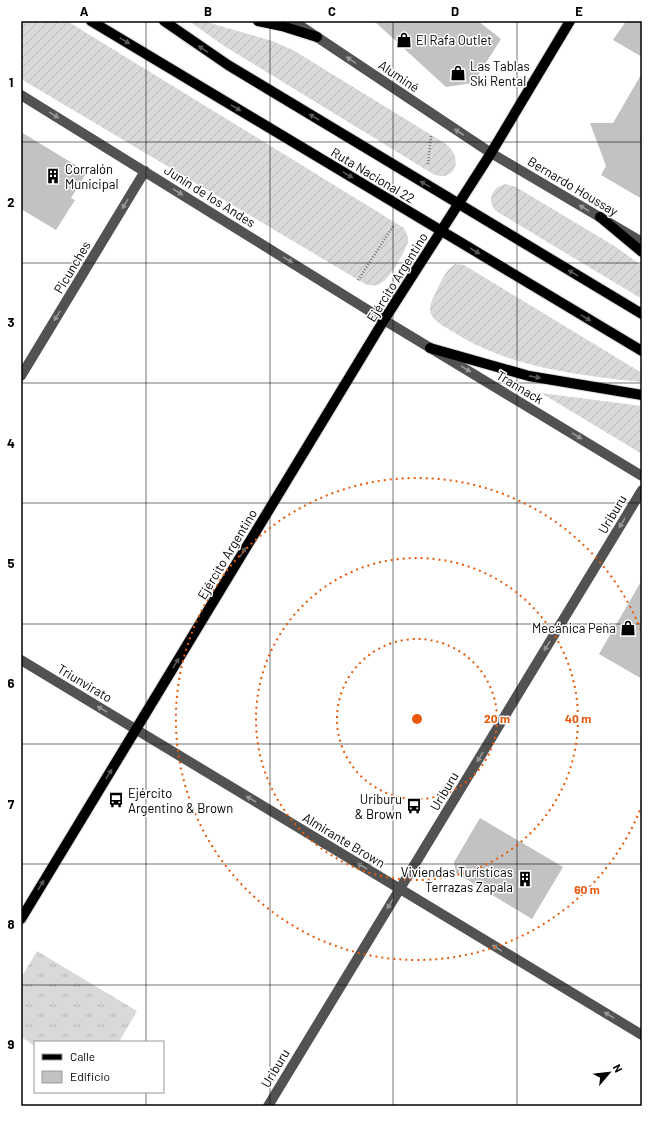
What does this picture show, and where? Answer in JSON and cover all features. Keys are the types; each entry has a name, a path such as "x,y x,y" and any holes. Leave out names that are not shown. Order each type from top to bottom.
{"main road":[{"name":"Ruta Nacional 22","path":"91,21 642,351"},
{"name":"Ruta Nacional 22","path":"164,21 228,65 642,314"},
{"path":"258,21 282,26 317,37"},
{"name":"Ejército Argentino","path":"21,919 384,320 491,153 570,21"},
{"path":"600,217 642,252"},
{"path":"430,348 529,376 642,395"}],"street":[{"name":"Aluminé","path":"293,21 491,153"},
{"name":"Junín de los Andes","path":"21,94 384,320"},
{"name":"Bernardo Houssay","path":"491,153 642,242"},
{"name":"Picunches","path":"21,376 145,171"},
{"name":"Trannack","path":"384,320 642,476"},
{"name":"Uriburu","path":"268,1106 642,490"},
{"name":"Triunvirato","path":"21,660 136,729"},
{"name":"Almirante Brown","path":"136,729 642,1035"}],"path":[{"path":"427,171 431,135"},
{"path":"358,280 395,223"}],"green space":[{"path":"21,21 67,21 404,228 408,237 408,242 396,266 382,283 377,285 365,284 21,79"},
{"path":"189,21 203,21 272,41 293,50 446,144 455,157 456,163 454,169 446,176 433,174 224,46"},
{"path":"506,184 516,187 616,247 642,266 642,299 496,211 491,203 492,194 497,188"},
{"path":"455,264 464,265 642,373 642,382 569,373 522,362 476,345 442,326 433,318 431,314 431,302 446,273"},
{"path":"541,393 642,406 642,454"},
{"path":"37,951 137,1011 120,1041 34,1041 34,1045 21,1037 21,978"}],"building":[{"path":"374,21 478,21 501,39 473,83 446,87"},
{"path":"626,21 642,21 642,57 613,40"},
{"path":"642,73 642,199 601,175 606,166 590,123 613,123"},
{"name":"Corralón Municipal","path":"21,132 87,172 71,198 75,200 56,230 21,209"},
{"name":"Mecánica Peña","path":"642,580 642,679 599,654"},
{"path":"480,818 563,867 532,919 456,873 454,862"}],"place":[{"name":"El Rafa Outlet","path":"404,40"},
{"name":"Las Tablas Ski Rental","path":"458,73"},
{"name":"Corralón Municipal","path":"53,176"},
{"name":"Mecánica Peña","path":"628,628"},
{"name":"Ejército Argentino & Brown","path":"116,800"},
{"name":"Uriburu & Brown","path":"414,806"},
{"name":"Viviendas Turísticas Terrazas Zapala","path":"525,879"}]}
